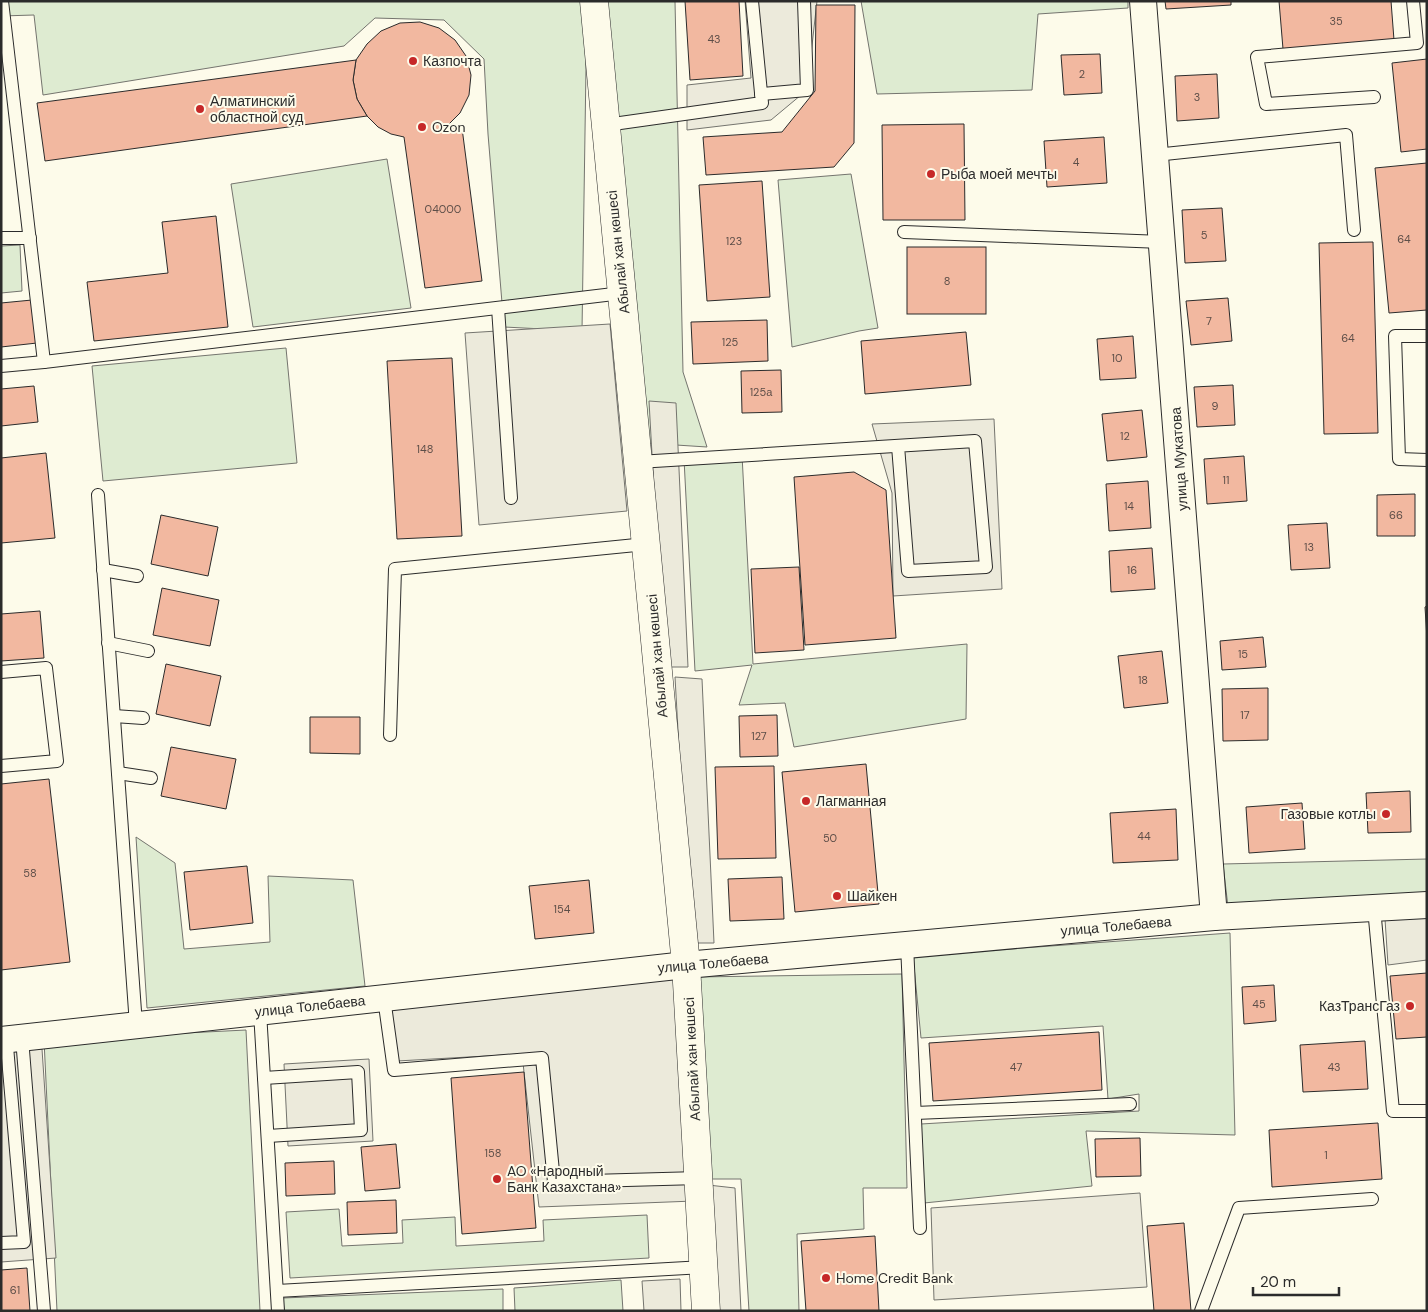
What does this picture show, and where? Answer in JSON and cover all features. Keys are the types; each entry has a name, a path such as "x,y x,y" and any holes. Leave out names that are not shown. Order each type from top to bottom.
{"main road":[{"name":"Абылай хан көшесі","path":"594,1 686,965 706,1311"}],"street":[{"name":"улица Мукатова","path":"1143,1 1214,917"},
{"name":"улица Толебаева","path":"9,1038 686,965 1214,917 1427,905"}],"lane":[{"path":"2,1 44,362"},
{"path":"606,125 762,103 752,1"},
{"path":"761,94 807,90 804,1"},
{"path":"1374,97 1266,104 1257,57 1417,43 1413,1"},
{"path":"1155,155 1346,135 1354,230"},
{"path":"904,232 1162,242"},
{"path":"1,238 30,238"},
{"path":"1,366 622,293"},
{"path":"498,308 511,498"},
{"path":"1427,336 1395,336 1399,459 1427,460"},
{"path":"638,462 975,441 986,568 908,571 898,446"},
{"path":"98,495 136,1025"},
{"path":"390,736 395,569 646,544"},
{"path":"103,570 137,576"},
{"path":"108,643 148,651"},
{"path":"1,672 46,668 57,761 1,766"},
{"path":"114,716 143,718"},
{"path":"118,773 151,778"},
{"path":"1374,908 1393,1111 1427,1111"},
{"path":"907,945 920,1228"},
{"path":"384,998 394,1070 542,1058 554,1182 699,1178"},
{"path":"260,1012 278,1311"},
{"path":"1,1243 24,1242 7,1108 9,1038"},
{"path":"9,1038 44,1311"},
{"path":"264,1078 358,1072 361,1130 268,1136"},
{"path":"915,1113 1130,1104"},
{"path":"1201,1311 1239,1208 1372,1199"},
{"path":"277,1291 704,1266"}],"green space":[{"path":"1,1 587,1 582,331 504,327 488,134 484,59 444,20 375,18 344,46 43,95 34,15 1,16"},
{"path":"606,1 675,1 683,372 707,447 645,443"},
{"path":"861,1 1128,1 1128,8 1038,14 1032,90 877,94"},
{"path":"387,159 411,308 253,327 231,184"},
{"path":"851,174 878,328 792,347 778,180"},
{"path":"20,245 22,291 1,293 1,246"},
{"path":"286,348 297,463 103,481 92,366"},
{"path":"742,455 753,664 967,644 966,719 794,747 785,703 739,705 752,665 695,671 684,459"},
{"path":"136,837 175,863 184,949 270,942 268,876 353,880 365,986 147,1008"},
{"path":"1427,859 1427,895 1228,907 1223,864"},
{"path":"1230,933 1235,1135 1086,1131 1092,1186 924,1203 921,1124 1139,1111 1139,1094 1108,1099 1103,1026 921,1038 913,956"},
{"path":"902,974 907,1188 863,1188 864,1229 797,1234 799,1311 749,1311 741,1179 711,1179 695,977"},
{"path":"246,1030 260,1311 57,1311 44,1040"},
{"path":"339,1209 342,1246 403,1243 402,1220 455,1217 456,1246 544,1241 543,1220 647,1215 649,1258 290,1278 286,1212"},
{"path":"621,1280 623,1311 515,1311 514,1288"},
{"path":"503,1289 503,1311 284,1311 283,1298"}],"shaded area":[{"path":"745,1 817,1 807,90 771,120 687,130 687,85 751,78"},
{"path":"610,324 627,511 479,525 465,333"},
{"path":"649,401 676,403 688,667 664,667"},
{"path":"994,419 1002,589 893,596 892,493 872,424"},
{"path":"675,677 702,679 714,943 690,943"},
{"path":"1427,916 1427,960 1388,965 1385,919"},
{"path":"677,974 694,1201 539,1207 522,1054 397,1061 390,1003"},
{"path":"42,1049 56,1258 1,1262 1,1051"},
{"path":"369,1059 373,1141 288,1146 284,1064"},
{"path":"708,1185 735,1188 741,1311 715,1311"},
{"path":"1140,1193 1147,1287 934,1300 931,1208"},
{"path":"680,1279 681,1311 644,1311 642,1281"}],"building":[{"path":"685,1 739,1 743,76 690,80"},
{"path":"1165,1 1231,1 1231,5 1166,9"},
{"path":"1279,1 1391,1 1394,40 1283,49"},
{"path":"816,5 855,5 854,143 834,167 706,175 703,137 782,132 815,91"},
{"path":"420,22 439,28 455,40 466,56 471,75 469,95 460,113 446,127 462,128 482,281 425,288 404,137 391,134 378,127 367,116 357,99 353,80 356,60 367,44 381,31 400,23"},
{"path":"1100,54 1102,93 1064,95 1061,55"},
{"path":"1427,59 1427,149 1401,152 1392,63"},
{"name":"Алматинский областной суд","path":"356,60 353,80 357,99 367,116 45,161 37,103"},
{"path":"1217,74 1219,118 1177,121 1175,76"},
{"path":"964,124 965,220 883,220 882,125"},
{"path":"1104,137 1107,183 1047,187 1044,141"},
{"path":"1427,163 1427,310 1389,313 1375,168"},
{"path":"762,181 770,297 707,301 699,185"},
{"path":"1222,208 1226,261 1185,263 1182,210"},
{"path":"216,216 228,327 94,341 87,282 168,273 162,222"},
{"path":"1373,242 1378,433 1324,434 1319,243"},
{"path":"907,247 986,247 986,314 907,314"},
{"path":"1228,298 1232,341 1191,345 1186,301"},
{"path":"32,300 37,343 1,347 1,303"},
{"path":"767,320 768,361 693,364 691,322"},
{"path":"966,332 971,385 865,394 861,341"},
{"path":"1133,336 1136,378 1100,380 1097,339"},
{"path":"452,358 462,536 397,539 387,361"},
{"path":"781,370 782,412 742,413 741,371"},
{"path":"1233,385 1235,425 1197,427 1194,387"},
{"path":"34,386 38,422 1,426 1,389"},
{"path":"1142,410 1147,457 1107,461 1102,414"},
{"path":"46,453 55,538 1,543 1,458"},
{"path":"1244,456 1247,501 1207,504 1204,459"},
{"path":"854,472 886,490 896,638 805,645 794,477"},
{"path":"1148,481 1151,528 1109,531 1106,484"},
{"path":"1415,494 1415,536 1377,536 1377,495"},
{"path":"161,515 218,527 208,576 151,564"},
{"path":"1327,523 1330,568 1291,570 1288,525"},
{"path":"1152,548 1155,589 1111,592 1109,551"},
{"path":"799,567 804,650 755,653 751,569"},
{"path":"162,588 219,600 210,646 153,635"},
{"path":"1427,606 1427,639 1425,607"},
{"path":"40,611 44,658 1,661 1,614"},
{"path":"1263,637 1266,667 1222,670 1220,641"},
{"path":"1162,651 1168,703 1124,708 1118,656"},
{"path":"166,664 221,676 210,726 156,714"},
{"path":"1268,688 1268,740 1223,741 1222,689"},
{"path":"777,715 778,756 740,757 739,716"},
{"path":"310,717 360,717 360,754 310,753"},
{"path":"171,747 236,759 226,809 161,796"},
{"path":"866,764 879,904 795,912 782,772"},
{"path":"774,766 776,858 718,859 715,767"},
{"path":"49,779 70,962 1,970 1,784"},
{"path":"1410,791 1411,832 1368,833 1366,793"},
{"path":"1302,803 1305,849 1249,853 1246,807"},
{"path":"1176,809 1178,860 1113,863 1110,813"},
{"path":"247,866 253,923 190,930 184,872"},
{"path":"782,877 784,919 730,921 728,879"},
{"path":"589,880 594,933 535,939 529,886"},
{"name":"КазТрансГаз","path":"1427,973 1427,1037 1396,1039 1390,976"},
{"path":"1274,985 1276,1021 1244,1024 1242,987"},
{"path":"1099,1032 1102,1090 933,1101 929,1043"},
{"path":"1365,1041 1368,1089 1303,1092 1300,1045"},
{"path":"524,1072 536,1228 462,1234 451,1078"},
{"path":"1378,1123 1382,1179 1272,1187 1269,1130"},
{"path":"1140,1138 1141,1176 1096,1177 1095,1139"},
{"path":"396,1144 400,1188 365,1191 361,1147"},
{"path":"334,1161 335,1194 286,1196 285,1163"},
{"path":"396,1200 397,1233 348,1235 347,1202"},
{"path":"1184,1223 1191,1311 1154,1311 1147,1226"},
{"path":"875,1236 879,1311 806,1311 801,1241"},
{"path":"27,1268 30,1311 1,1311 1,1270"}],"place":[{"name":"Казпочта","path":"413,61"},
{"name":"Алматинский областной суд","path":"200,109"},
{"name":"Ozon","path":"422,127"},
{"name":"Рыба моей мечты","path":"931,174"},
{"name":"Лагманная","path":"806,801"},
{"name":"Газовые котлы","path":"1386,814"},
{"name":"Шайкен","path":"837,896"},
{"name":"КазТрансГаз","path":"1410,1006"},
{"name":"AO «Народный Банк Казахстана»","path":"497,1179"},
{"name":"Home Credit Bank","path":"826,1278"}]}
